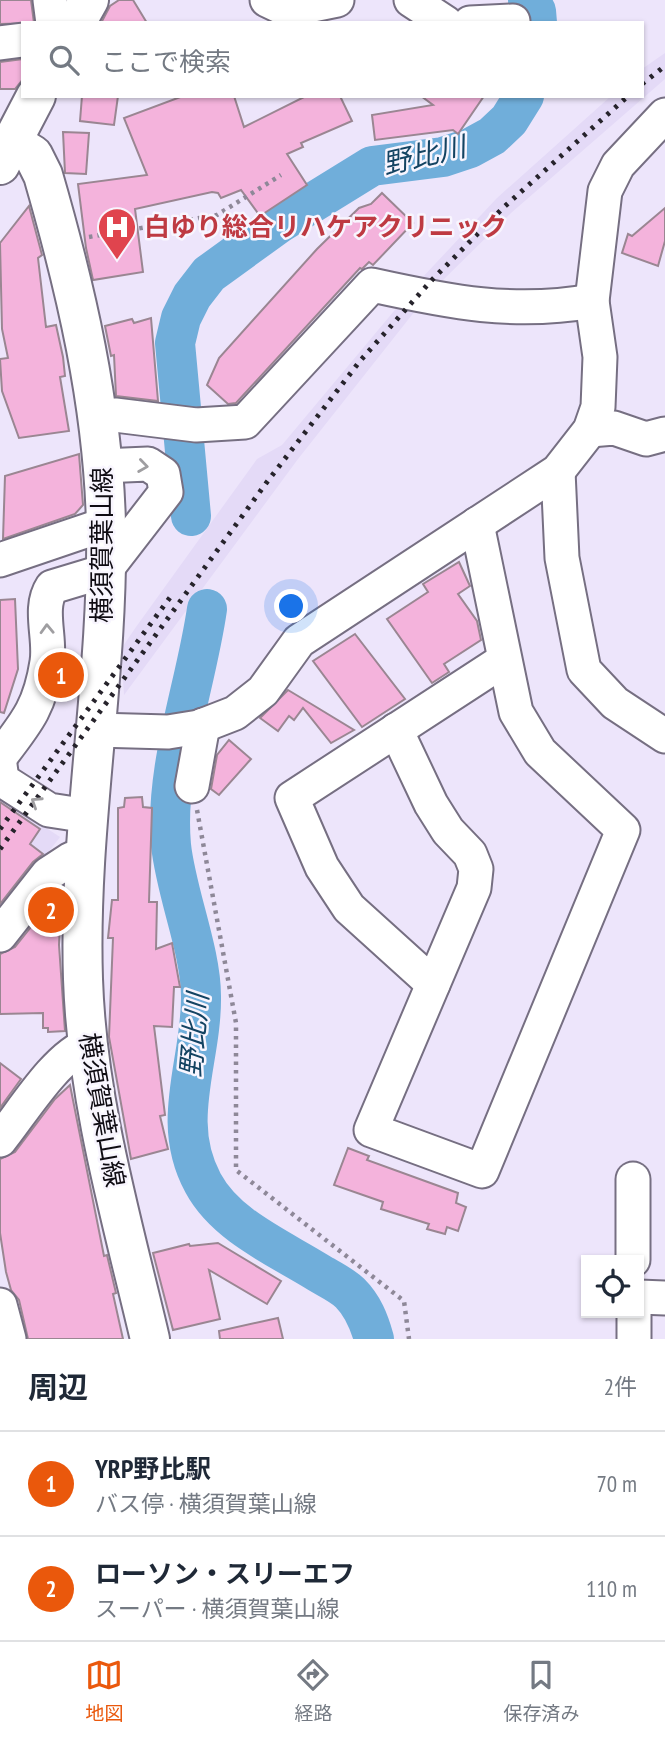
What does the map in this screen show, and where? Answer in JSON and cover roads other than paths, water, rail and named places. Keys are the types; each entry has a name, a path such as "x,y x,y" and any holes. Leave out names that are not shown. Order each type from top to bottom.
{"main road":[{"path":"77,21 89,0"},
{"path":"6,154 35,98"},
{"name":"横須賀葉山線","path":"6,154 33,155 43,175 81,315 97,418 106,524 105,571 88,816 83,979 97,1114 150,1339"}],"street":[{"path":"50,0 53,21"},
{"path":"267,0 288,10 338,0"},
{"path":"411,0 443,21"},
{"path":"0,43 21,40"},
{"path":"96,730 190,728 235,712 263,691 299,641 558,471 590,430 598,407 600,357 592,301 605,191 618,165 665,115"},
{"path":"97,418 115,415 180,423 245,422 372,285 476,306 551,309 592,301"},
{"path":"590,430 614,428 646,439 665,434"},
{"path":"0,757 35,710 48,659 46,596 52,587 105,571 166,492 163,474 148,464 102,466"},
{"path":"558,471 562,558 584,670 615,703 665,736"},
{"path":"0,560 106,524"},
{"path":"396,730 431,804 448,831 470,855 476,869 474,888 371,1130 482,1171 623,830 540,752 516,712 477,524"},
{"path":"433,984 349,908 322,867 292,798 504,660"},
{"path":"190,728 192,786"},
{"path":"0,765 2,780 48,810 88,816"},
{"path":"0,935 48,874 71,859 86,861"},
{"path":"0,1140 62,1063 75,1050 88,1045"},
{"path":"633,1179 633,1255"},
{"path":"644,1297 665,1297"},
{"path":"0,1306 9,1339"},
{"path":"634,1318 634,1339"}],"waterway":[{"name":"野比川","path":"528,0 536,11 537,21"},
{"name":"野比川","path":"191,516 175,343 181,318 192,296 209,274 278,224 372,166 443,157 470,148 492,136 509,120 523,98"},
{"name":"野比川","path":"207,609 176,757 170,816 174,863 200,979 200,1020 188,1114 188,1137 193,1160 213,1198 239,1224 350,1293 365,1314 374,1339"}],"railway":[{"path":"644,82 665,66"},
{"path":"0,849 267,482 360,361 430,282 504,207 626,98"},
{"path":"0,829 174,592"}],"place":[{"name":"白ゆり総合リハケアクリニック","path":"117,261"},
{"name":"YRP野比駅","path":"61,675"},
{"name":"ローソン・スリーエフ","path":"51,910"}]}
